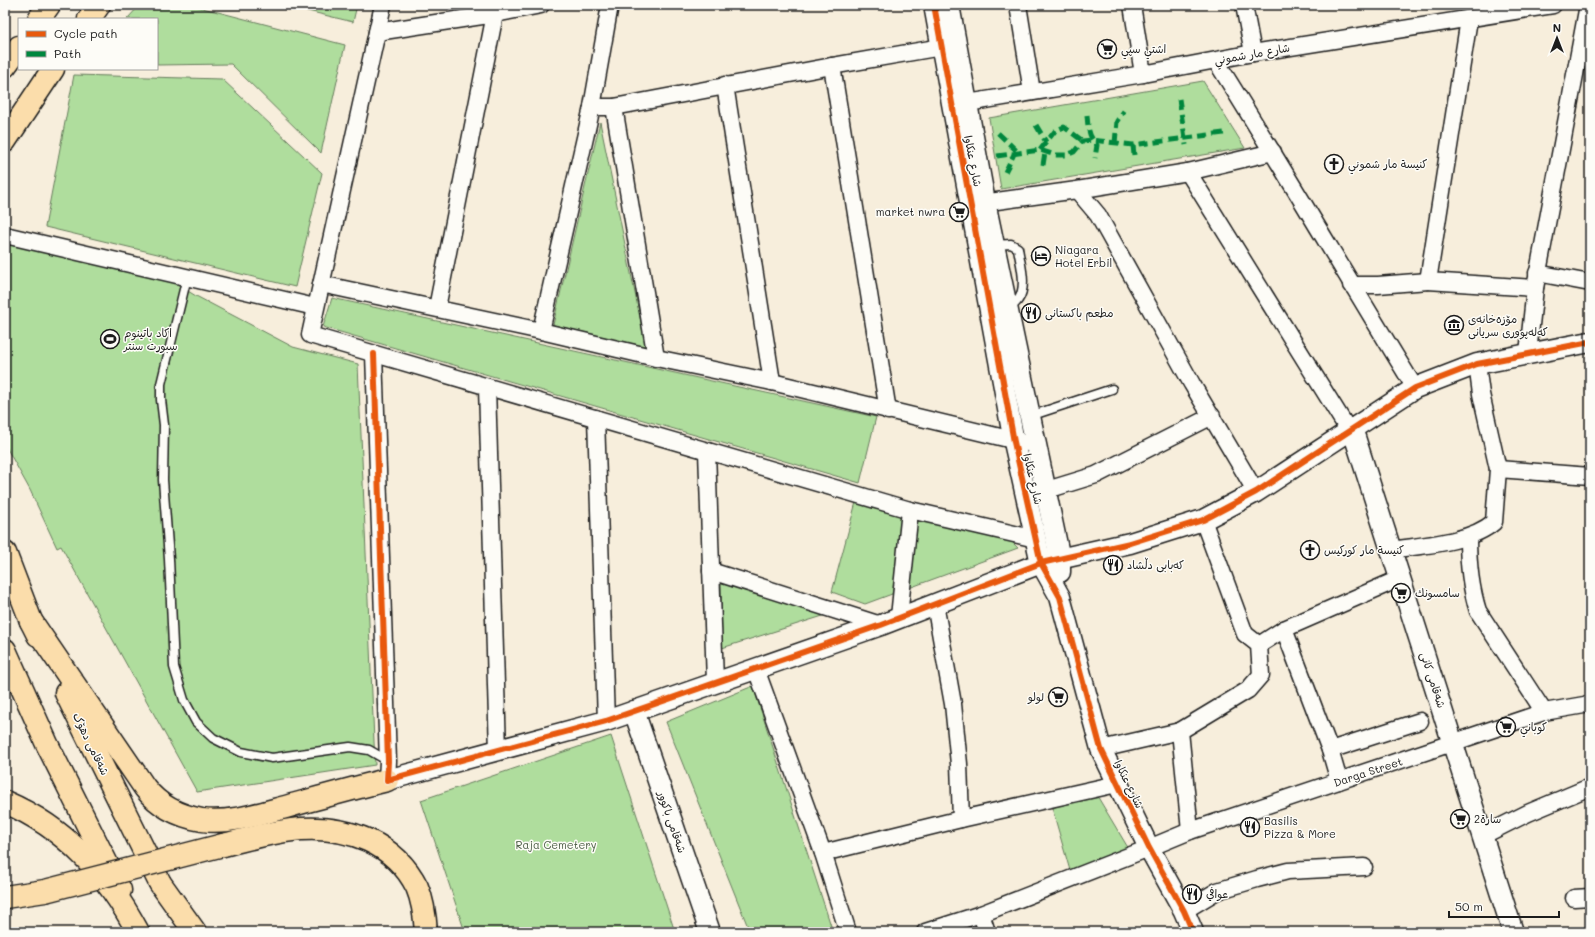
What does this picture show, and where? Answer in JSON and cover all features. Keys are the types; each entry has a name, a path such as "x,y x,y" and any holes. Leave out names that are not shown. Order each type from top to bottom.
{"highway":[{"path":"40,18 49,5"},
{"path":"90,18 99,5"},
{"path":"5,66 18,48"},
{"path":"5,141 52,70"},
{"name":"شەقامی دهۆک","path":"5,553 31,621 184,932"},
{"path":"31,621 145,788 155,800 174,812 203,820 226,820 252,816 388,770"},
{"path":"5,650 47,744 141,932"},
{"path":"5,802 19,807 41,820 64,836 80,851 104,880 138,932"},
{"path":"5,897 45,891 255,837 301,829 339,830 357,835 385,849 398,861 417,888 422,902 426,932"},
{"path":"160,883 195,932"}],"street":[{"path":"383,5 310,335 910,510 1036,539"},
{"path":"377,32 495,14 541,5"},
{"path":"541,331 592,107 610,5"},
{"name":"شارع عنكاوا","path":"934,5 949,46 978,203 1014,442 1041,563 1060,597 1101,750 1149,848 1184,911 1193,932"},
{"name":"شارع عنكاوا","path":"949,5 949,46"},
{"path":"1018,5 1032,92"},
{"path":"1132,5 1143,74"},
{"path":"1244,5 1253,54"},
{"name":"شارع مار شموني","path":"960,104 1469,19 1516,8 1553,5"},
{"path":"1528,354 1536,280 1588,5"},
{"path":"437,308 495,14"},
{"path":"1428,281 1469,19"},
{"path":"592,107 614,107 725,85 949,46"},
{"path":"1216,61 1273,152 1351,285 1415,388"},
{"path":"832,66 888,411"},
{"path":"725,85 772,382"},
{"path":"614,107 656,358"},
{"path":"978,203 1077,190 1188,172 1273,152"},
{"path":"1188,172 1350,430"},
{"path":"1077,190 1098,215 1192,384 1256,492"},
{"name":"شارع عنكاوا","path":"978,203 994,245 1060,558 1060,597"},
{"path":"5,234 315,307"},
{"path":"1351,285 1378,285 1428,281 1536,280 1590,283"},
{"path":"321,284 772,382 1014,442 1036,445"},
{"path":"374,354 388,770 498,751 606,721 881,625 1041,563 1130,543 1203,520 1256,492 1415,388 1477,364 1590,342"},
{"path":"1392,550 1468,537 1486,529 1494,522 1498,469 1481,394 1477,364"},
{"path":"488,387 498,751"},
{"path":"1027,497 1096,475 1212,416"},
{"path":"596,418 606,721"},
{"name":"شەقامی کانی","path":"1350,430 1392,550 1513,932"},
{"path":"707,451 715,682"},
{"path":"1498,469 1590,476"},
{"path":"899,618 910,510"},
{"path":"1101,750 1180,731 1248,690 1261,675 1259,645 1245,634 1203,520"},
{"path":"1468,537 1469,572 1472,593 1478,611 1544,712"},
{"path":"711,571 881,625"},
{"path":"1259,645 1284,629 1400,578"},
{"path":"935,604 953,704 959,764 961,819"},
{"path":"1284,629 1330,750 1339,781"},
{"path":"756,669 823,853 848,932"},
{"name":"Darga Street","path":"925,932 980,914 1190,831 1544,712 1590,704"},
{"name":"شەقامی باکوور","path":"634,712 710,932"},
{"path":"1330,750 1420,721"},
{"path":"1180,731 1190,831"},
{"path":"823,853 961,819 1117,784"},
{"path":"1482,836 1528,812 1590,787"},
{"path":"1184,911 1217,891 1256,878 1288,871 1364,867"},
{"path":"980,914 986,932"}],"lane":[{"path":"187,277 161,384 164,425 163,480 169,559 174,667 184,700 196,722 213,738 241,752 272,758 350,747 369,750 388,770"},
{"path":"1030,416 1112,389"}],"green space":[{"path":"140,5 191,5 345,45 321,153 231,64 158,65 158,18 128,18"},
{"path":"283,5 357,5 353,22"},
{"path":"74,75 222,79 322,173 295,287 45,227"},
{"path":"1203,81 1245,148 1001,189 989,118"},
{"path":"600,122 646,347 553,325"},
{"path":"5,243 170,280 196,296 293,347 358,364 375,765 197,792 61,546 57,548 30,490 5,445"},
{"path":"332,298 876,417 860,483 323,327"},
{"path":"856,502 909,517 892,594 865,604 832,592"},
{"path":"917,520 1010,540 1018,548 909,588"},
{"path":"721,583 826,615 722,648"},
{"path":"753,686 833,932 750,932 666,722"},
{"name":"Raja Cemetery","path":"611,736 675,932 465,932 421,800"},
{"path":"1096,794 1130,851 1071,874 1052,808"}],"marked path":[{"path":"1179,99 1186,145"},
{"path":"1115,143 1117,121 1124,111"},
{"path":"1087,115 1090,135 1097,145 1095,158"},
{"path":"1036,125 1046,142"},
{"path":"1040,150 1055,131 1064,127 1083,141"},
{"path":"998,133 1019,153"},
{"path":"997,156 1040,150 1055,155 1066,155 1074,152 1083,141 1092,140 1133,145 1224,133"},
{"path":"1133,145 1134,155"},
{"path":"1043,165 1045,152"},
{"path":"1005,172 1014,154"}],"cycle path":[{"path":"934,5 1014,442 1041,563 1060,597 1101,749 1149,848 1184,911 1193,932"},
{"path":"374,354 388,761 387,780 606,721 881,625 1041,563 1130,543 1203,520 1256,492 1415,388 1477,364 1590,342"}],"place":[{"name":"اشتي سپي","path":"1107,49"},
{"name":"كنيسة مار شموني","path":"1334,164"},
{"name":"market nwra","path":"959,212"},
{"name":"Niagara Hotel Erbil","path":"1041,256"},
{"name":"مطعم باکستانی","path":"1031,313"},
{"name":"مۆزەخانەی کەلەپووری سریانی","path":"1454,325"},
{"name":"اكاد باتينوم سبورت سنتر","path":"110,339"},
{"name":"كنيسة مار كوركيس","path":"1310,550"},
{"name":"کەبابی دڵشاد","path":"1113,565"},
{"name":"سامسونك","path":"1401,593"},
{"name":"لولو","path":"1058,697"},
{"name":"كوباني","path":"1506,727"},
{"name":"سارة2","path":"1460,819"},
{"name":"Basilis Pizza & More","path":"1250,827"},
{"name":"عوافي","path":"1192,894"}]}
